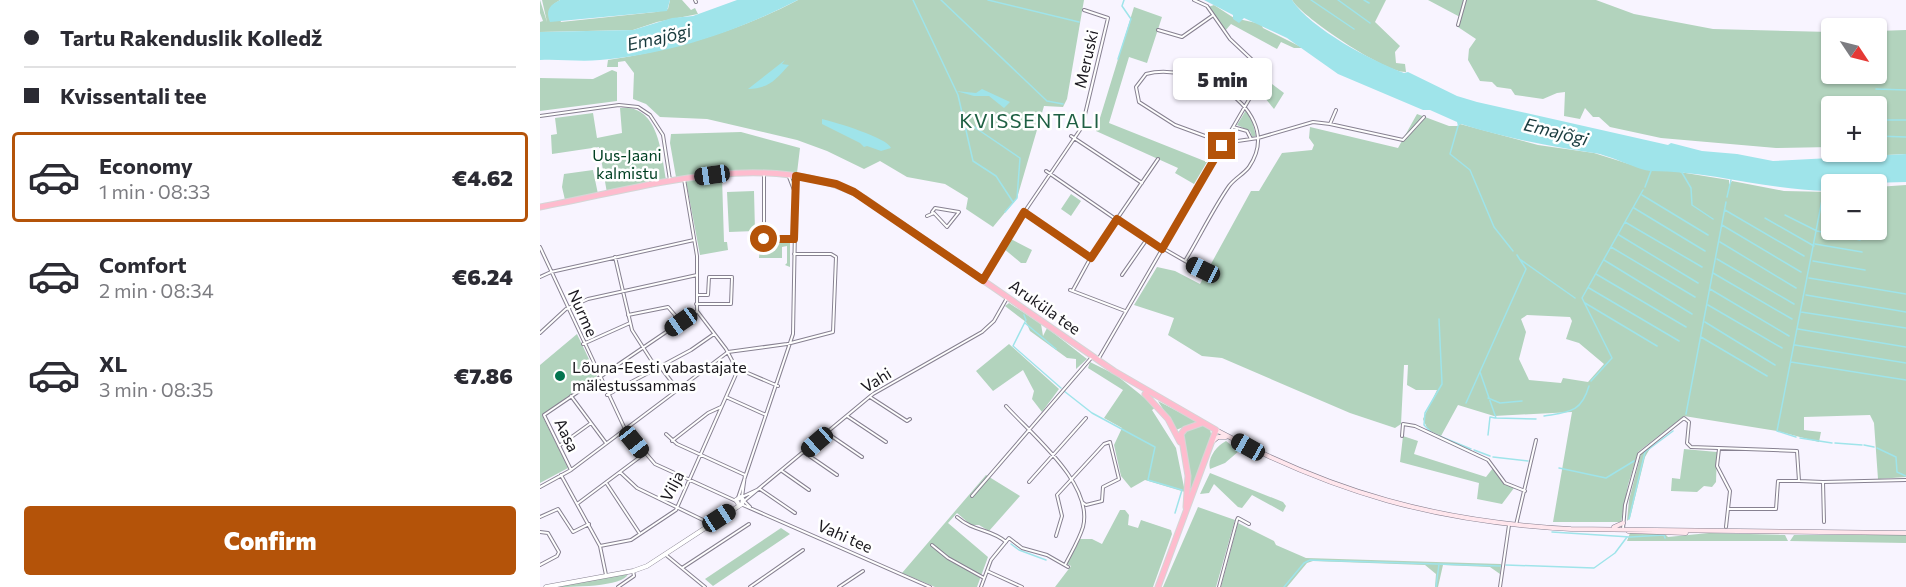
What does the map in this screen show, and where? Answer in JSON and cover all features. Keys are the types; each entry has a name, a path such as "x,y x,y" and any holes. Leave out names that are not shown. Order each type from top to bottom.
{"highway":[{"name":"Aruküla tee","path":"540,207 712,175 786,174 840,186 879,208 1127,380"},
{"path":"1127,380 1216,430 1214,441 1158,587"},
{"path":"1127,380 1161,411 1175,431 1185,455"},
{"path":"1180,527 1188,494 1185,455 1180,434 1185,429 1204,423"}],"main road":[{"path":"1216,430 1248,447"},
{"path":"1214,441 1223,436 1318,479 1362,494 1428,512 1516,526 1623,530 1726,529 1906,533"},
{"path":"1538,527 1616,527 1623,523"}],"street":[{"path":"972,496 1028,430 1095,359 1162,249 1264,72 1235,44 1212,16 1207,6 1194,0"},
{"path":"1458,25 1465,0"},
{"name":"Meruski","path":"983,280 1053,166 1082,124 1107,18 1084,10"},
{"path":"1158,30 1182,37 1212,16"},
{"path":"1185,261 1230,186 1250,166 1258,138 1253,116 1245,106 1215,86 1185,75 1150,72 1137,81 1136,97 1147,109 1191,132 1224,143 1251,140 1258,138 1313,122 1403,140 1424,117"},
{"path":"540,116 619,105 638,107 650,115 663,135 671,182"},
{"path":"1330,124 1336,110"},
{"path":"1233,127 1247,131 1251,140"},
{"path":"1073,137 1142,183"},
{"path":"1125,311 1072,290 1158,159"},
{"path":"1046,171 1146,239 1203,270"},
{"path":"764,173 764,239 794,239"},
{"path":"786,174 792,181 795,193"},
{"path":"739,501 745,475 792,342 796,176"},
{"path":"684,179 695,240 697,311 715,334 736,368 777,386"},
{"path":"927,216 934,207 959,212 947,227 932,212"},
{"path":"1024,212 1091,258"},
{"path":"1122,275 1146,239"},
{"path":"540,277 551,272 695,240"},
{"name":"Nurme","path":"540,247 541,254 607,395 625,429 644,454 655,464 739,501"},
{"path":"540,487 571,470 728,353 831,333 835,327 836,257 831,254 794,254"},
{"path":"615,257 630,323 644,348 678,390"},
{"path":"540,333 567,308 588,299 697,275"},
{"path":"696,304 706,304 732,304 732,277 709,277 706,304"},
{"path":"696,295 706,296"},
{"name":"Vahi","path":"546,587 633,571 665,554 731,510 739,501 760,489 869,397 981,332 994,321 1008,297"},
{"path":"628,315 668,307 681,322"},
{"name":"Aasa","path":"571,470 544,415 697,311"},
{"path":"583,344 630,323"},
{"path":"607,395 715,334"},
{"name":"Vilja","path":"600,546 631,540 676,508 737,372 736,368"},
{"path":"571,396 606,443"},
{"path":"726,397 766,415"},
{"path":"869,397 907,422 910,419"},
{"path":"981,587 991,560 1009,538 1022,548 1047,555 1066,566 1083,527 1082,502 1072,478 1006,406"},
{"path":"672,441 708,413 722,407"},
{"path":"847,416 886,442"},
{"path":"1029,482 1086,418"},
{"path":"1623,530 1627,493 1641,451 1683,418 1689,422 1687,446 1797,451 1799,481"},
{"path":"559,446 591,423"},
{"path":"1402,436 1403,424 1416,426 1488,460 1505,483 1525,490"},
{"path":"827,433 862,457"},
{"path":"666,434 672,441 745,475"},
{"path":"1516,526 1536,440"},
{"path":"1056,536 1062,516 1057,495 1104,444 1110,442 1120,476 1117,481 1106,484 1102,489 1104,498 1102,501 1086,505 1082,502"},
{"path":"1719,449 1717,466 1730,491 1726,529"},
{"path":"804,453 837,475"},
{"path":"577,504 644,454"},
{"path":"782,471 809,490"},
{"path":"620,472 637,488 703,520 707,525"},
{"path":"561,475 600,546 606,576"},
{"path":"1728,509 1776,509 1778,481 1906,480"},
{"path":"1822,482 1824,522"},
{"path":"606,483 640,534"},
{"path":"760,489 795,513"},
{"name":"Vahi tee","path":"739,501 930,587"},
{"path":"540,516 558,508 573,532 589,525"},
{"path":"957,517 970,528 996,534 1006,542"},
{"path":"1219,587 1237,520 1241,519 1249,524"},
{"path":"682,567 749,524"},
{"path":"1500,587 1509,525"},
{"path":"540,532 548,533 559,552 557,556 540,565"},
{"path":"932,545 948,558 984,578"},
{"path":"750,587 803,550"},
{"path":"665,554 705,587"},
{"path":"618,587 634,576 633,571"},
{"path":"839,587 862,571"},
{"path":"987,571 1022,587"}],"green space":[{"path":"540,0 547,22 542,0 560,0 554,4 561,22 656,12 668,9 670,0 682,0 691,10 695,8 698,14 657,22 633,30 540,32 540,22 543,21 540,13"},
{"path":"798,0 1084,0 1067,99 1063,107 1044,106 1017,198 993,227 966,209 968,198 945,184 907,177 880,161 864,169 827,151 797,140 707,119 660,117 646,104 633,99 634,73 625,61 618,62 618,67 607,67 608,60 657,51 706,38 753,21"},
{"path":"1292,0 1386,0 1375,22 1400,46 1395,52 1396,63 1405,64 1406,72 1381,64 1346,44 1312,19"},
{"path":"1428,0 1596,0 1634,14 1713,29 1821,32 1821,84 1887,84 1887,31 1906,30 1906,154 1887,155 1887,96 1821,96 1821,147 1776,148 1661,138 1610,127 1599,117 1593,117 1585,108 1580,119 1564,116 1565,92 1543,99 1515,95 1511,89 1497,87 1492,82 1480,81 1468,60 1469,49 1476,39 1458,27 1460,17"},
{"path":"1214,5 1234,18 1261,24 1263,28 1303,48 1294,48 1281,42 1277,49 1231,24 1225,31 1208,7"},
{"path":"1134,7 1162,17 1147,63 1129,57 1109,123 1207,162 1194,184 1175,173 1178,168 1096,131"},
{"path":"612,70 617,72 617,101 540,111 540,78 593,79"},
{"path":"1268,81 1284,93 1274,109 1260,92"},
{"name":"Uus-Jaani kalmistu","path":"620,108 643,113 650,121 659,143 666,179 607,193 599,147 552,154 551,135 557,134 555,118 593,113 597,138 622,133"},
{"path":"1246,110 1251,116 1256,136 1252,137 1250,131 1237,125"},
{"path":"1417,114 1449,126 1460,124 1538,145 1594,153 1648,170 1667,170 1729,180 1729,185 1732,181 1784,191 1821,192 1821,240 1887,240 1887,186 1906,185 1906,477 1878,479 1874,423 1870,415 1804,417 1804,430 1821,432 1819,442 1777,431 1684,416 1638,452 1628,485 1621,522 1553,522 1572,412 1494,416 1458,405 1441,436 1428,430 1423,419 1437,390 1416,390 1407,385 1408,365 1404,365 1401,424 1395,428 1350,413 1222,358 1202,356 1168,335 1174,318 1134,305 1157,267 1175,271 1200,284 1251,191 1259,191 1282,153 1312,150 1314,145 1309,138 1310,127 1398,148","holes":["1527,315 1570,317 1572,321 1566,339 1579,343 1604,364 1588,382 1563,378 1561,383 1529,380 1519,359 1526,332 1521,319"]},
{"path":"741,132 800,148 797,173 766,171 676,177 670,143 671,134"},
{"path":"593,170 598,194 565,200 562,187 564,174"},
{"path":"722,177 724,242 727,242 728,250 700,255 686,181"},
{"path":"754,191 755,231 729,232 727,192"},
{"path":"1071,194 1081,201 1071,216 1061,209"},
{"path":"1009,238 1032,250 1026,263 1021,263 1003,248"},
{"path":"766,240 790,241 790,267 785,265 787,246 782,247 782,258 759,258 760,247"},
{"path":"1009,303 1041,324 1043,336 1047,328 1087,359 1076,369 1076,359 1067,358 1030,331 1026,322 1005,306"},
{"path":"577,334 597,376 542,415 568,468 540,483 540,365"},
{"path":"1009,344 1059,389 1042,412 1032,399 1034,391 1023,370 993,391 976,371"},
{"path":"1090,362 1116,375 1156,407 1152,410 1176,448 1185,492 1145,480 1131,488 1121,476 1114,445 1122,428 1104,418 1123,390 1088,368"},
{"path":"1158,401 1196,421 1196,422 1176,430"},
{"path":"1203,425 1210,429 1212,439 1190,493 1189,469 1182,437 1186,430"},
{"path":"1403,436 1418,441 1414,454 1486,477 1493,468 1502,481 1514,488 1502,504 1477,499 1479,483 1400,462"},
{"path":"1226,441 1239,451 1225,463 1210,469 1213,453"},
{"path":"1652,445 1645,457 1630,518 1627,521 1629,500 1641,454"},
{"path":"1684,449 1717,452 1716,482 1712,487 1704,486 1697,492 1671,491 1672,478 1680,479"},
{"path":"1210,473 1283,502 1286,506 1283,512 1252,495 1242,508 1238,507 1214,484 1209,493 1200,494"},
{"path":"986,475 1020,496 989,531 979,525 971,525 957,513 948,523 988,557 977,587 935,587 902,573"},
{"path":"1198,507 1235,520 1216,587 1163,587"},
{"path":"1120,510 1125,510 1129,515 1128,525 1138,528 1141,520 1171,530 1172,534 1153,587 1055,587 1071,566 1067,564 1080,539 1092,539 1102,544"},
{"path":"1238,523 1274,541 1276,545 1306,558 1501,564 1500,574 1490,567 1443,565 1438,587 1435,587 1436,574 1425,565 1313,561 1307,563 1287,587 1221,587"},
{"path":"781,528 790,534 713,586 705,579"},
{"path":"1630,533 1665,534 1668,537 1709,533 1785,535 1788,541 1627,541"},
{"path":"1794,535 1906,535 1906,543 1790,541"},
{"path":"628,574 617,582 607,584 552,587"}],"water":[{"path":"560,0 670,0 667,11 550,22 549,8"},
{"name":"Emajõgi","path":"737,0 798,0 751,22 677,47 600,60 540,60 540,32 633,30 672,18 693,16"},
{"name":"Emajõgi","path":"1204,0 1292,0 1313,22 1343,43 1376,61 1404,73 1408,72 1457,96 1477,102 1668,145 1671,143 1702,151 1737,154 1773,161 1821,158 1821,162 1887,162 1887,155 1906,154 1906,182 1887,183 1887,174 1821,174 1821,191 1805,190 1695,174 1646,170 1601,154 1527,141 1461,124 1458,126 1457,122 1430,110 1423,110 1338,74 1287,38 1244,18 1239,23 1233,19 1233,15"},
{"path":"785,60 782,64 789,65 772,82 762,87 748,89"},
{"path":"982,89 1010,102 1004,108 989,96 974,96 956,91 976,93"},
{"path":"822,119 871,135 891,148 881,151 864,147 822,124"}],"waterway":[{"path":"913,0 958,95 973,161 996,176 1013,202"},
{"path":"941,0 1047,101 1063,104"},
{"path":"988,0 1079,22"},
{"path":"1118,59 1131,19 1122,6 1124,0"},
{"path":"1311,0 1354,29"},
{"path":"1338,0 1370,23"},
{"path":"1364,0 1369,3"},
{"path":"1876,89 1906,90"},
{"path":"964,120 1020,158 1017,198 1005,212"},
{"path":"1887,120 1906,120"},
{"path":"1458,126 1450,154 1470,170 1494,227 1513,251"},
{"path":"1887,136 1906,137"},
{"path":"1645,187 1651,171"},
{"path":"1681,171 1691,188 1692,205 1713,219"},
{"path":"1727,197 1731,180"},
{"path":"1591,381 1612,358 1582,298 1643,190"},
{"path":"1642,195 1708,235"},
{"path":"1686,414 1726,202"},
{"path":"1796,437 1777,431 1821,205"},
{"path":"1634,208 1705,251"},
{"path":"1725,210 1804,256"},
{"path":"884,215 893,222"},
{"path":"1785,215 1821,232"},
{"path":"1765,218 1814,246"},
{"path":"1625,222 1702,267"},
{"path":"1722,225 1801,272"},
{"path":"1619,235 1698,283"},
{"path":"1720,242 1796,288"},
{"path":"1815,244 1862,252"},
{"path":"1611,247 1695,297"},
{"path":"1466,403 1526,269 1517,255"},
{"path":"1717,259 1794,304"},
{"path":"1521,260 1575,298"},
{"path":"1604,260 1692,314"},
{"path":"1813,261 1865,270"},
{"path":"1713,273 1792,319"},
{"path":"1596,274 1686,327"},
{"path":"1809,278 1906,294"},
{"path":"1589,288 1679,341"},
{"path":"1710,289 1789,336"},
{"path":"1806,295 1906,312"},
{"path":"1585,303 1657,346"},
{"path":"1708,305 1782,348"},
{"path":"1801,312 1906,328"},
{"path":"1024,315 1026,320 1013,346 1061,388"},
{"path":"1439,319 1442,384 1425,413 1424,425 1432,433 1471,449"},
{"path":"1705,322 1775,365"},
{"path":"1025,323 1056,349"},
{"path":"1798,329 1906,347"},
{"path":"1701,337 1767,376"},
{"path":"1795,345 1906,363"},
{"path":"1791,362 1906,380"},
{"path":"1480,372 1496,418 1536,419"},
{"path":"1544,416 1573,410 1582,402 1589,386"},
{"path":"1064,391 1092,413 1155,447 1148,480 1182,490 1175,513"},
{"path":"1488,398 1500,403 1522,401"},
{"path":"1488,435 1490,417 1495,418"},
{"path":"1629,519 1645,452 1673,431"},
{"path":"1800,438 1832,443"},
{"path":"1835,443 1862,445"},
{"path":"1864,445 1874,447"},
{"path":"1877,448 1896,457 1897,472 1906,476"},
{"path":"1474,450 1490,456"},
{"path":"1493,457 1528,461"},
{"path":"1559,468 1606,478 1634,461"},
{"path":"1552,532 1630,537 1664,535 1665,538"},
{"path":"1506,565 1594,568 1615,553 1627,537"},
{"path":"1011,544 1019,550 1046,560"},
{"path":"1284,587 1304,563 1310,560 1501,566"},
{"path":"1436,587 1439,564"}],"place":[{"name":"Lõuna-Eesti vabastajate mälestussammas","path":"560,376"}],"district":[{"name":"KVISSENTALI","path":"1030,121"}],"route":[{"path":"764,239 794,239 796,176 836,184 854,192 983,280 1024,212 1091,258 1117,219 1162,249 1222,146"}]}
